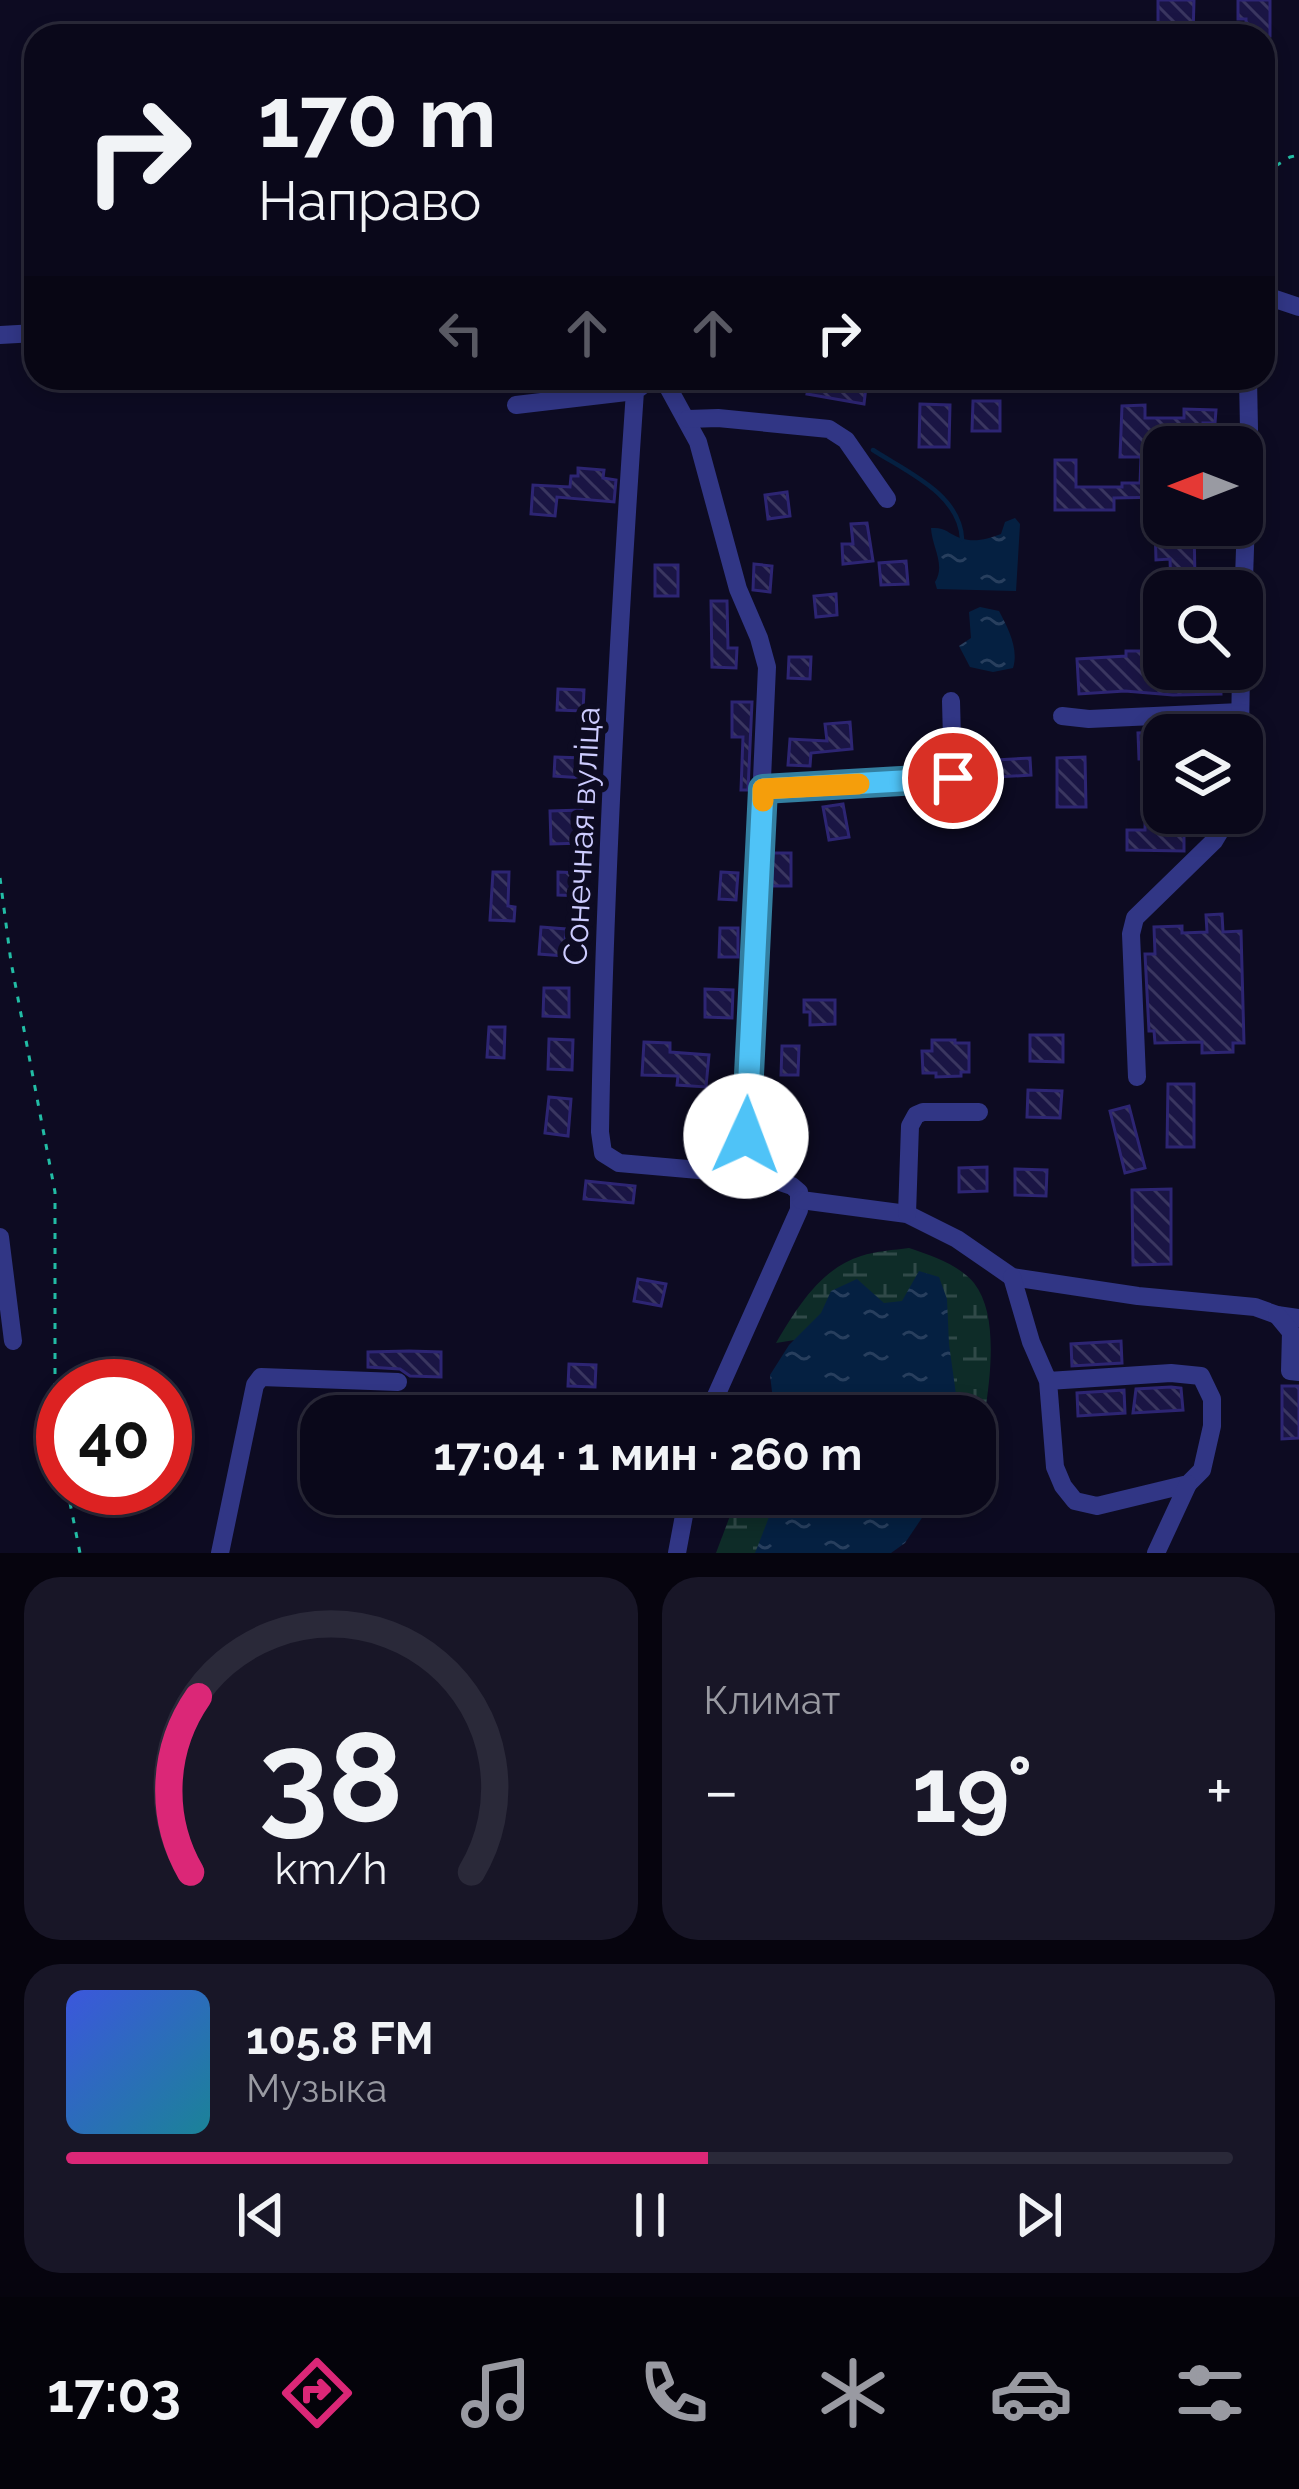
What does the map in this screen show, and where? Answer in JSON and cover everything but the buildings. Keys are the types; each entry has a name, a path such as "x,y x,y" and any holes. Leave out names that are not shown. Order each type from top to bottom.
{"street":[{"path":"670,390 708,469 738,589 766,667 747,1155 760,1175 792,1186 801,1200 717,1395"},
{"path":"1244,570 1248,390"},
{"path":"516,405 635,391"},
{"name":"Сонечная вуліца","path":"635,391 606,922 603,1153 619,1163 733,1173 752,1167"},
{"path":"688,419 829,429 846,440 887,500"},
{"path":"763,789 953,778 951,701"},
{"path":"1062,716 1143,720"},
{"path":"1137,1077 1131,934 1135,918 1218,834"},
{"path":"907,1214 910,1126 916,1115 979,1112"},
{"path":"801,1200 907,1214 968,1246 1012,1277 1255,1307 1299,1318"},
{"path":"0,1237 13,1341"},
{"path":"1012,1277 1048,1381 1055,1467 1075,1501 1097,1505 1188,1484"},
{"path":"1277,1316 1291,1333 1290,1371 1299,1372"},
{"path":"1048,1381 1171,1372 1201,1376 1212,1399 1212,1426 1202,1469 1188,1484 1156,1553"},
{"path":"220,1553 255,1384 261,1377 398,1382"},
{"path":"677,1553 684,1515"}],"path":[{"path":"0,878 11,962 55,1192 55,1359"},
{"path":"72,1515 80,1553"}],"green space":[{"path":"909,1248 944,1261 974,1283 983,1299 991,1341 987,1395 896,1395 917,1301 807,1338 776,1343 822,1280 867,1254"},
{"path":"730,1515 781,1515 770,1553 716,1553"}],"water":[{"path":"1015,518 1020,524 1016,591 937,589 939,562 931,528 981,540 1001,534 1005,522"},
{"path":"980,607 999,611 1014,646 1013,668 993,672 970,667 959,646 971,638 969,612"},
{"path":"919,1271 939,1277 947,1299 956,1395 772,1395 770,1375 789,1345 821,1313 831,1291 857,1279 884,1303 902,1301"},
{"path":"770,1515 924,1515 905,1543 891,1553 755,1553"}],"waterway":[{"path":"873,450 942,497 959,523 962,539"}],"slow traffic":[{"path":"763,801 763,789 859,784"}],"route":[{"path":"746,1136 763,789 953,778"}]}
